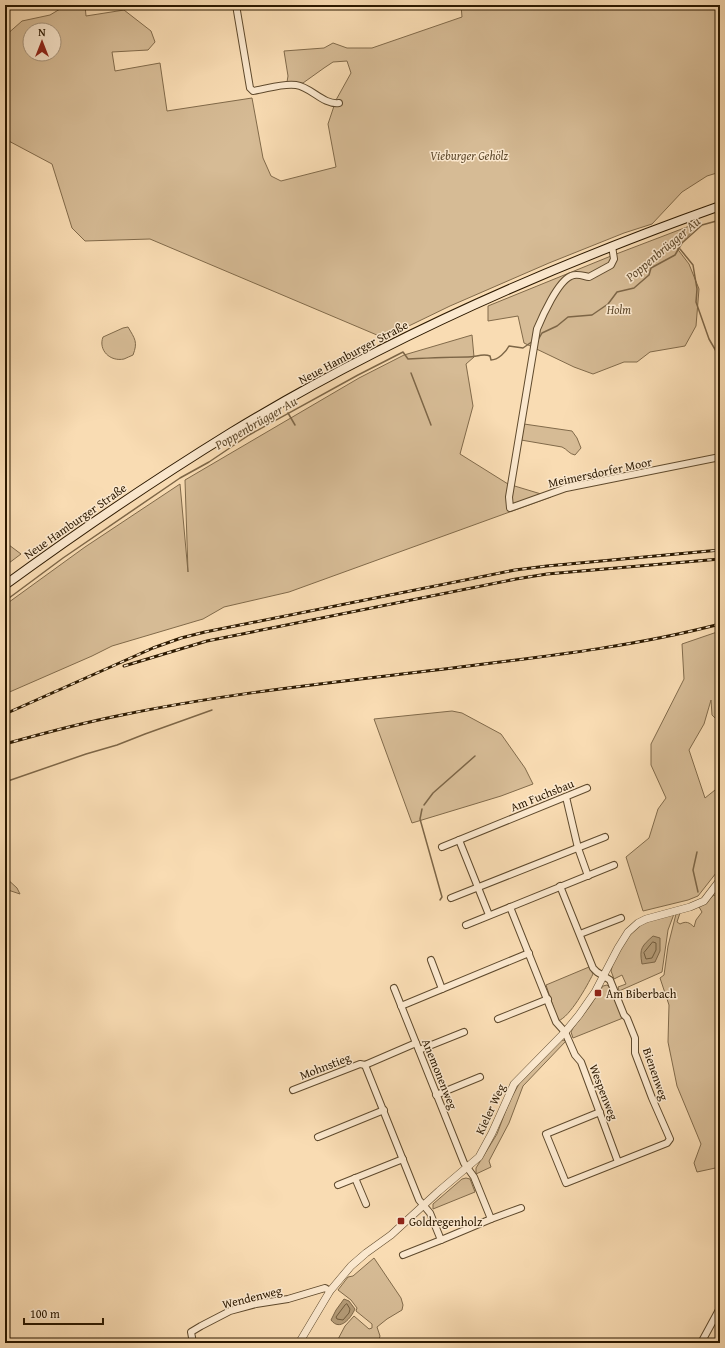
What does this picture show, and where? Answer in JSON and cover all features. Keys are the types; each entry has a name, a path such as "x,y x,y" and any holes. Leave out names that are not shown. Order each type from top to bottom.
{"main road":[{"name":"Neue Hamburger Straße","path":"5,585 96,519 146,486 233,431 310,387 383,349 551,270 720,206"}],"street":[{"path":"236,5 250,88 253,91 286,85 297,85 330,102 339,103"},
{"name":"Meimersdorfer Moor","path":"612,246 614,259 611,265 589,277 571,275 564,280 543,314 537,329 509,497 510,508 566,488 720,458"},
{"name":"Am Fuchsbau","path":"442,847 587,788"},
{"path":"566,797 578,848 588,876"},
{"path":"451,898 605,837"},
{"path":"459,840 489,915"},
{"path":"466,924 614,865"},
{"name":"Kieler Weg","path":"299,1343 330,1290 351,1266 391,1235 479,1157 492,1133 514,1084 565,1032 595,992 628,932 638,923 646,919 690,907 704,901 720,880"},
{"name":"Bienenweg","path":"560,886 593,968 596,972 610,980 624,1015 627,1018 635,1038 635,1053 652,1098 670,1139 667,1143 618,1162"},
{"path":"510,907 556,1022 565,1032"},
{"path":"580,934 621,918"},
{"path":"401,1006 529,953"},
{"path":"430,960 442,989"},
{"name":"Anemonenweg","path":"394,988 464,1163 474,1177 491,1219"},
{"path":"498,1019 548,999"},
{"path":"419,1050 464,1032"},
{"name":"Wespenweg","path":"565,1032 575,1056 580,1062 618,1162"},
{"name":"Mohnstieg","path":"293,1090 360,1064 365,1065 416,1043"},
{"path":"365,1065 419,1200 430,1213 441,1240"},
{"path":"436,1095 480,1077"},
{"path":"318,1137 384,1110"},
{"path":"600,1112 546,1134 566,1183 618,1162"},
{"path":"338,1185 403,1159"},
{"path":"355,1178 366,1204"},
{"path":"403,1255 521,1208"},
{"name":"Wendenweg","path":"193,1343 191,1332 230,1311 256,1304 288,1299 325,1288 330,1290"},
{"path":"701,1343 720,1308"}],"green space":[{"name":"Vieburger Gehölz","path":"59,5 85,5 86,16 124,10 151,31 155,42 148,50 112,52 115,71 160,63 167,111 252,98 263,158 271,176 281,181 336,167 328,124 336,100 351,73 347,61 333,62 303,83 287,82 288,76 284,51 324,48 333,43 347,48 372,48 462,17 461,5 720,5 720,172 707,176 682,192 652,224 624,233 549,263 450,306 384,338 150,239 85,241 72,228 52,164 5,139 5,36 22,21 50,15 60,9"},
{"name":"Holm","path":"700,222 696,228 676,247 689,264 699,289 696,326 685,346 650,352 637,362 624,362 593,374 574,367 524,343 518,316 488,321 488,306"},
{"path":"128,327 135,341 133,355 124,359 114,359 110,357 106,354 102,346 103,337"},
{"path":"472,335 474,357 466,364 473,406 460,454 508,484 551,497 289,592 224,607 203,619 112,646 5,694 5,605 85,547 180,484 188,572 185,480 359,378 404,355"},
{"path":"524,424 572,431 581,448 575,455 571,454 562,447 521,440"},
{"path":"5,542 21,554 5,566"},
{"path":"720,631 720,719 718,721 712,715 711,700 704,724 689,750 705,798 720,786 720,868 698,896 688,900 643,911 626,857 649,838 658,809 666,798 651,765 651,744 684,679 682,644"},
{"path":"452,711 462,713 501,734 525,768 533,784 501,796 412,823 374,719"},
{"path":"5,877 17,888 20,894 5,889"},
{"path":"714,895 720,896 720,1167 697,1172 694,1163 701,1144 677,1086 668,1042 669,1005 660,978 664,975 668,946 676,914 680,913 677,922 680,924 687,922 694,927 696,920 702,912 699,907"},
{"path":"674,914 668,930 662,972 619,991 618,987 626,984 622,975 614,979 611,971 613,963 629,934 645,921"},
{"path":"589,967 593,974 587,986 573,1008 568,1014 558,1021 546,985"},
{"path":"607,985 613,991 623,1018 573,1038 571,1032 573,1028 603,986"},
{"path":"559,1041 566,1041 523,1086 509,1123 489,1161 491,1167 476,1174 476,1168 497,1134 509,1102 519,1084"},
{"path":"462,1179 470,1179 475,1192 433,1209 433,1204"},
{"path":"374,1258 401,1298 403,1305 402,1310 377,1327 380,1336 378,1343 336,1343 345,1326 354,1316 369,1329 372,1328 372,1324 356,1311 357,1308 351,1300 338,1290 348,1277 353,1276"}],"water":[{"path":"653,936 660,938 660,951 655,962 642,964 642,948"},
{"path":"344,1299 349,1301 355,1309 348,1320 338,1325 331,1320"}],"waterway":[{"name":"Poppenbrügger Au","path":"538,340 542,333 557,326 568,317 592,315 608,304 617,292 634,288 649,275 651,268 675,255 682,243 702,225 720,220"},
{"path":"680,249 693,265 697,289 696,302 709,339 720,358"},
{"name":"Poppenbrügger Au","path":"5,601 63,558 180,478 209,462 249,435 403,352 408,359 485,355 490,356 491,360 494,360 502,355 509,346 523,348 533,341"},
{"path":"411,373 431,425"},
{"path":"288,413 295,425"},
{"path":"5,782 117,745 212,710"},
{"path":"424,805 433,793 475,756"},
{"path":"422,809 420,819 442,897 440,900"},
{"path":"697,852 693,870 698,892"}],"railway":[{"path":"5,714 153,648 181,638 205,632 515,570 720,550"},
{"path":"124,666 207,641 516,579 547,574 720,559"},
{"path":"5,744 107,718 209,699 568,653 629,644 720,624"}],"place":[{"name":"Am Biberbach","path":"598,993"},
{"name":"Goldregenholz","path":"401,1221"}]}
